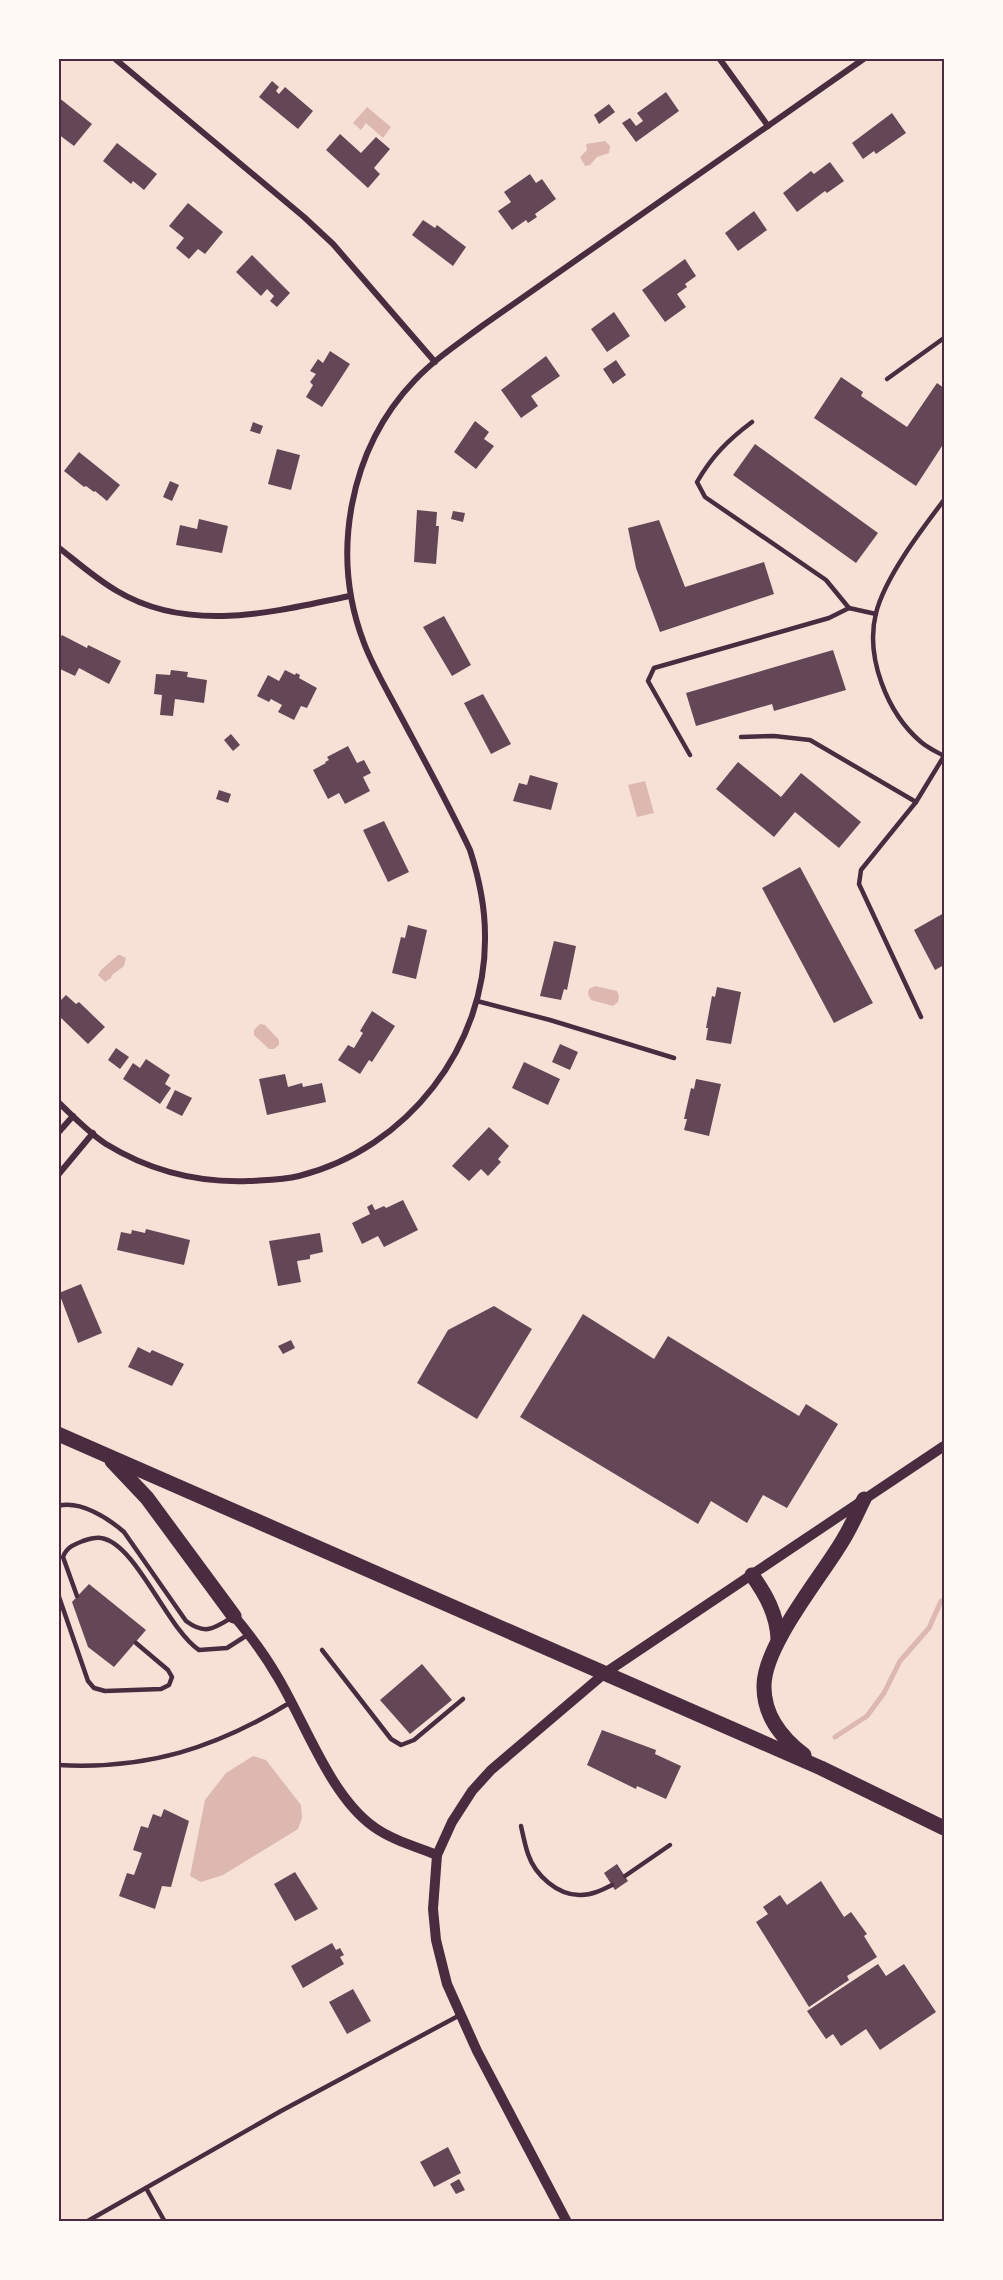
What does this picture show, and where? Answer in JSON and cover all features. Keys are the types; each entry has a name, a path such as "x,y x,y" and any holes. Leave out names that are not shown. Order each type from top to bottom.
{"main road":[{"path":"58,1434 821,1768 945,1828"},
{"path":"106,1454 147,1498 234,1617"},
{"path":"821,1768 794,1748 782,1735 772,1720 766,1703 764,1686 778,1639 843,1540 864,1499"},
{"path":"752,1575 766,1595 773,1611 778,1639"}],"street":[{"path":"114,58 311,223 333,244 435,362"},
{"path":"719,58 768,126"},
{"path":"58,1102 93,1133 126,1155 150,1165 175,1174 207,1180 270,1180 297,1177 353,1156 387,1133 433,1089 462,1041 477,1001 483,969 484,910 476,868 455,819 364,644 350,596 347,541 350,512 357,482 381,425 397,401 435,362 492,319 865,58"},
{"path":"58,547 97,579 118,592 170,612 226,617 350,596"},
{"path":"58,1133 73,1116"},
{"path":"58,1175 93,1133"},
{"path":"567,2222 460,2015 447,1984 436,1940 433,1909 437,1855 452,1822 472,1791 491,1770 605,1673 945,1446"},
{"path":"234,1617 249,1634 278,1676 343,1795 359,1814 375,1828 437,1855"}],"lane":[{"path":"887,379 945,338"},
{"path":"752,422 728,440 707,465 697,482 705,497 826,580 849,608 876,614"},
{"path":"921,1017 859,884 861,870 916,802 944,756 921,742 897,715 881,682 875,655 876,614 881,598 923,527 945,500"},
{"path":"690,755 648,681 654,668 829,618 849,608"},
{"path":"741,737 774,736 810,740 916,802"},
{"path":"477,1001 550,1020 674,1058"},
{"path":"58,1506 72,1504 112,1522 124,1532 186,1621 198,1629 207,1630 234,1617"},
{"path":"77,1596 63,1557 65,1551 72,1545 90,1538 101,1538 112,1542 126,1554 192,1645 206,1651 227,1648 249,1634"},
{"path":"58,1594 88,1681 94,1688 105,1691 161,1689 169,1685 172,1677 168,1670 136,1642"},
{"path":"322,1650 392,1739 401,1745 414,1740 463,1698"},
{"path":"58,1765 91,1767 151,1761 191,1750 232,1733 291,1702"},
{"path":"521,1826 528,1854 535,1869 548,1882 564,1892 579,1896 596,1893 612,1885"},
{"path":"625,1876 670,1845"},
{"path":"86,2222 281,2111 460,2015"},
{"path":"146,2188 165,2222"}],"shaded area":[{"path":"367,107 391,127 383,138 366,123 361,130 353,123"},
{"path":"605,141 610,146 609,153 597,157 590,165 585,166 580,157 587,150 586,144"},
{"path":"645,781 654,813 637,817 628,785"},
{"path":"118,955 126,958 124,966 105,982 98,975"},
{"path":"595,986 617,991 618,1002 613,1006 591,1000 588,994 589,989"},
{"path":"260,1024 265,1025 279,1040 279,1045 274,1049 269,1049 254,1035 254,1030"},
{"path":"253,1756 266,1760 301,1805 302,1818 298,1829 223,1875 201,1882 190,1876 205,1800 226,1773"}],"building":[{"path":"272,81 279,87 276,91 279,94 285,87 313,111 298,129 259,97"},
{"path":"666,92 679,111 636,142 622,123 630,118 636,126 643,121 637,113"},
{"path":"58,97 92,124 74,146 58,134"},
{"path":"609,104 615,112 599,124 594,115"},
{"path":"892,113 906,133 876,154 874,151 863,159 852,143"},
{"path":"340,134 361,153 376,137 390,149 374,168 380,174 368,188 326,150"},
{"path":"117,143 157,174 144,190 133,181 131,184 103,161"},
{"path":"830,162 844,181 827,193 825,191 797,212 783,193 811,171 814,174"},
{"path":"530,174 536,183 542,179 556,199 535,214 537,217 528,223 526,220 512,230 498,211 511,202 504,192"},
{"path":"188,203 223,232 205,254 198,249 189,259 176,248 184,238 169,226"},
{"path":"754,211 767,230 738,251 725,233"},
{"path":"423,220 435,228 437,225 466,247 453,266 412,235"},
{"path":"252,255 290,293 277,307 270,301 274,296 267,289 261,296 236,272"},
{"path":"685,259 696,276 677,294 686,307 665,322 642,290"},
{"path":"614,312 630,336 607,352 591,329"},
{"path":"330,351 350,364 322,407 306,397 313,385 310,382 316,374 310,371 318,359 323,363"},
{"path":"546,356 560,376 531,396 538,406 521,418 501,390"},
{"path":"616,360 626,375 613,384 603,369"},
{"path":"841,377 863,392 861,396 907,427 937,383 944,388 944,443 916,486 814,418"},
{"path":"475,421 489,432 484,439 494,446 476,469 454,452"},
{"path":"253,422 263,426 260,434 250,431"},
{"path":"755,444 878,533 856,563 733,475"},
{"path":"277,449 300,455 291,490 268,484"},
{"path":"79,452 120,485 107,501 64,471"},
{"path":"170,481 179,485 172,501 163,497"},
{"path":"417,510 437,512 436,526 439,526 436,564 414,562"},
{"path":"453,511 465,513 463,522 451,519"},
{"path":"199,519 228,526 222,553 176,545 180,525 197,529"},
{"path":"659,520 685,587 764,562 774,594 660,632 636,568 628,528"},
{"path":"444,616 471,665 452,676 423,627"},
{"path":"62,635 87,648 88,645 121,661 109,684 79,668 75,676 58,668 58,642"},
{"path":"833,650 846,690 774,711 772,704 696,726 686,693"},
{"path":"171,670 188,672 187,677 207,680 204,703 175,699 173,716 160,715 162,695 154,694 156,674 170,675"},
{"path":"285,670 300,675 299,678 317,688 307,708 301,706 294,720 278,712 282,705 271,699 269,702 257,696 268,675 279,681"},
{"path":"483,694 511,744 491,754 464,703"},
{"path":"231,734 240,745 233,751 224,740"},
{"path":"348,746 357,763 364,760 371,773 363,777 370,791 345,804 339,793 328,799 313,770 326,763 329,760 327,757"},
{"path":"738,762 781,797 801,773 861,822 839,848 795,812 774,837 716,789"},
{"path":"530,775 558,783 551,810 513,801 519,783 527,785"},
{"path":"219,790 231,794 228,803 216,799"},
{"path":"384,821 409,872 388,882 363,830"},
{"path":"800,867 873,1003 834,1023 762,888"},
{"path":"944,913 944,965 935,970 914,930"},
{"path":"408,925 427,930 416,979 392,973 401,937 405,938"},
{"path":"554,941 576,946 567,990 564,989 561,1000 540,996"},
{"path":"717,987 741,992 731,1044 706,1040 712,996 715,997"},
{"path":"66,995 76,1004 79,1002 105,1027 88,1044 58,1015 58,1003"},
{"path":"372,1011 395,1026 372,1062 369,1060 360,1074 338,1060 348,1045 354,1048 363,1033 360,1031"},
{"path":"560,1044 578,1052 570,1070 552,1062"},
{"path":"116,1048 129,1057 120,1069 108,1060"},
{"path":"146,1059 170,1075 165,1084 171,1088 160,1104 123,1079 133,1063 140,1068"},
{"path":"524,1062 560,1079 548,1105 512,1088"},
{"path":"285,1074 288,1087 302,1083 303,1087 322,1083 326,1102 267,1115 259,1079"},
{"path":"696,1079 721,1084 709,1136 684,1130 687,1119 684,1119 691,1088 694,1089"},
{"path":"175,1090 192,1098 182,1116 166,1108"},
{"path":"489,1127 509,1146 498,1159 501,1162 488,1176 481,1169 469,1181 452,1166"},
{"path":"403,1200 418,1230 384,1247 378,1236 362,1244 352,1223 370,1214 367,1207 372,1204 375,1210 384,1206 386,1208"},
{"path":"146,1229 190,1240 184,1265 117,1250 121,1232 131,1234 132,1230 145,1233"},
{"path":"320,1233 323,1252 310,1255 310,1259 297,1261 301,1282 278,1286 269,1241"},
{"path":"81,1284 102,1333 78,1343 59,1293"},
{"path":"494,1306 532,1329 477,1419 417,1383 448,1330"},
{"path":"583,1314 654,1359 668,1336 799,1416 806,1404 838,1424 787,1508 763,1495 747,1523 711,1501 698,1524 520,1417"},
{"path":"291,1340 295,1348 283,1354 278,1346"},
{"path":"138,1347 150,1353 152,1350 184,1364 172,1386 128,1367"},
{"path":"89,1584 146,1630 114,1667 88,1647 72,1602"},
{"path":"422,1664 452,1700 410,1734 380,1700"},
{"path":"602,1730 656,1750 655,1754 681,1766 666,1799 637,1786 636,1789 587,1765"},
{"path":"164,1809 189,1821 171,1887 162,1886 155,1909 119,1896 127,1873 134,1875 142,1853 133,1850 141,1826 148,1828 153,1814 161,1817"},
{"path":"617,1864 628,1881 615,1890 604,1873"},
{"path":"295,1872 318,1909 295,1921 274,1884"},
{"path":"821,1881 844,1917 851,1912 867,1934 864,1936 877,1957 847,1976 849,1980 809,2007 756,1922 768,1914 763,1907 780,1895 787,1905"},
{"path":"332,1943 336,1950 340,1948 344,1955 340,1957 344,1964 303,1988 291,1966"},
{"path":"878,1964 886,1976 904,1964 936,2012 880,2050 866,2029 841,2046 833,2034 826,2039 807,2011"},
{"path":"353,1989 371,2021 347,2034 329,2002"},
{"path":"448,2147 461,2173 434,2187 420,2162"},
{"path":"459,2179 465,2190 456,2194 450,2184"}],"waterway":[{"path":"835,1737 867,1716 884,1693 900,1661 929,1628 941,1601 944,1600"}]}
